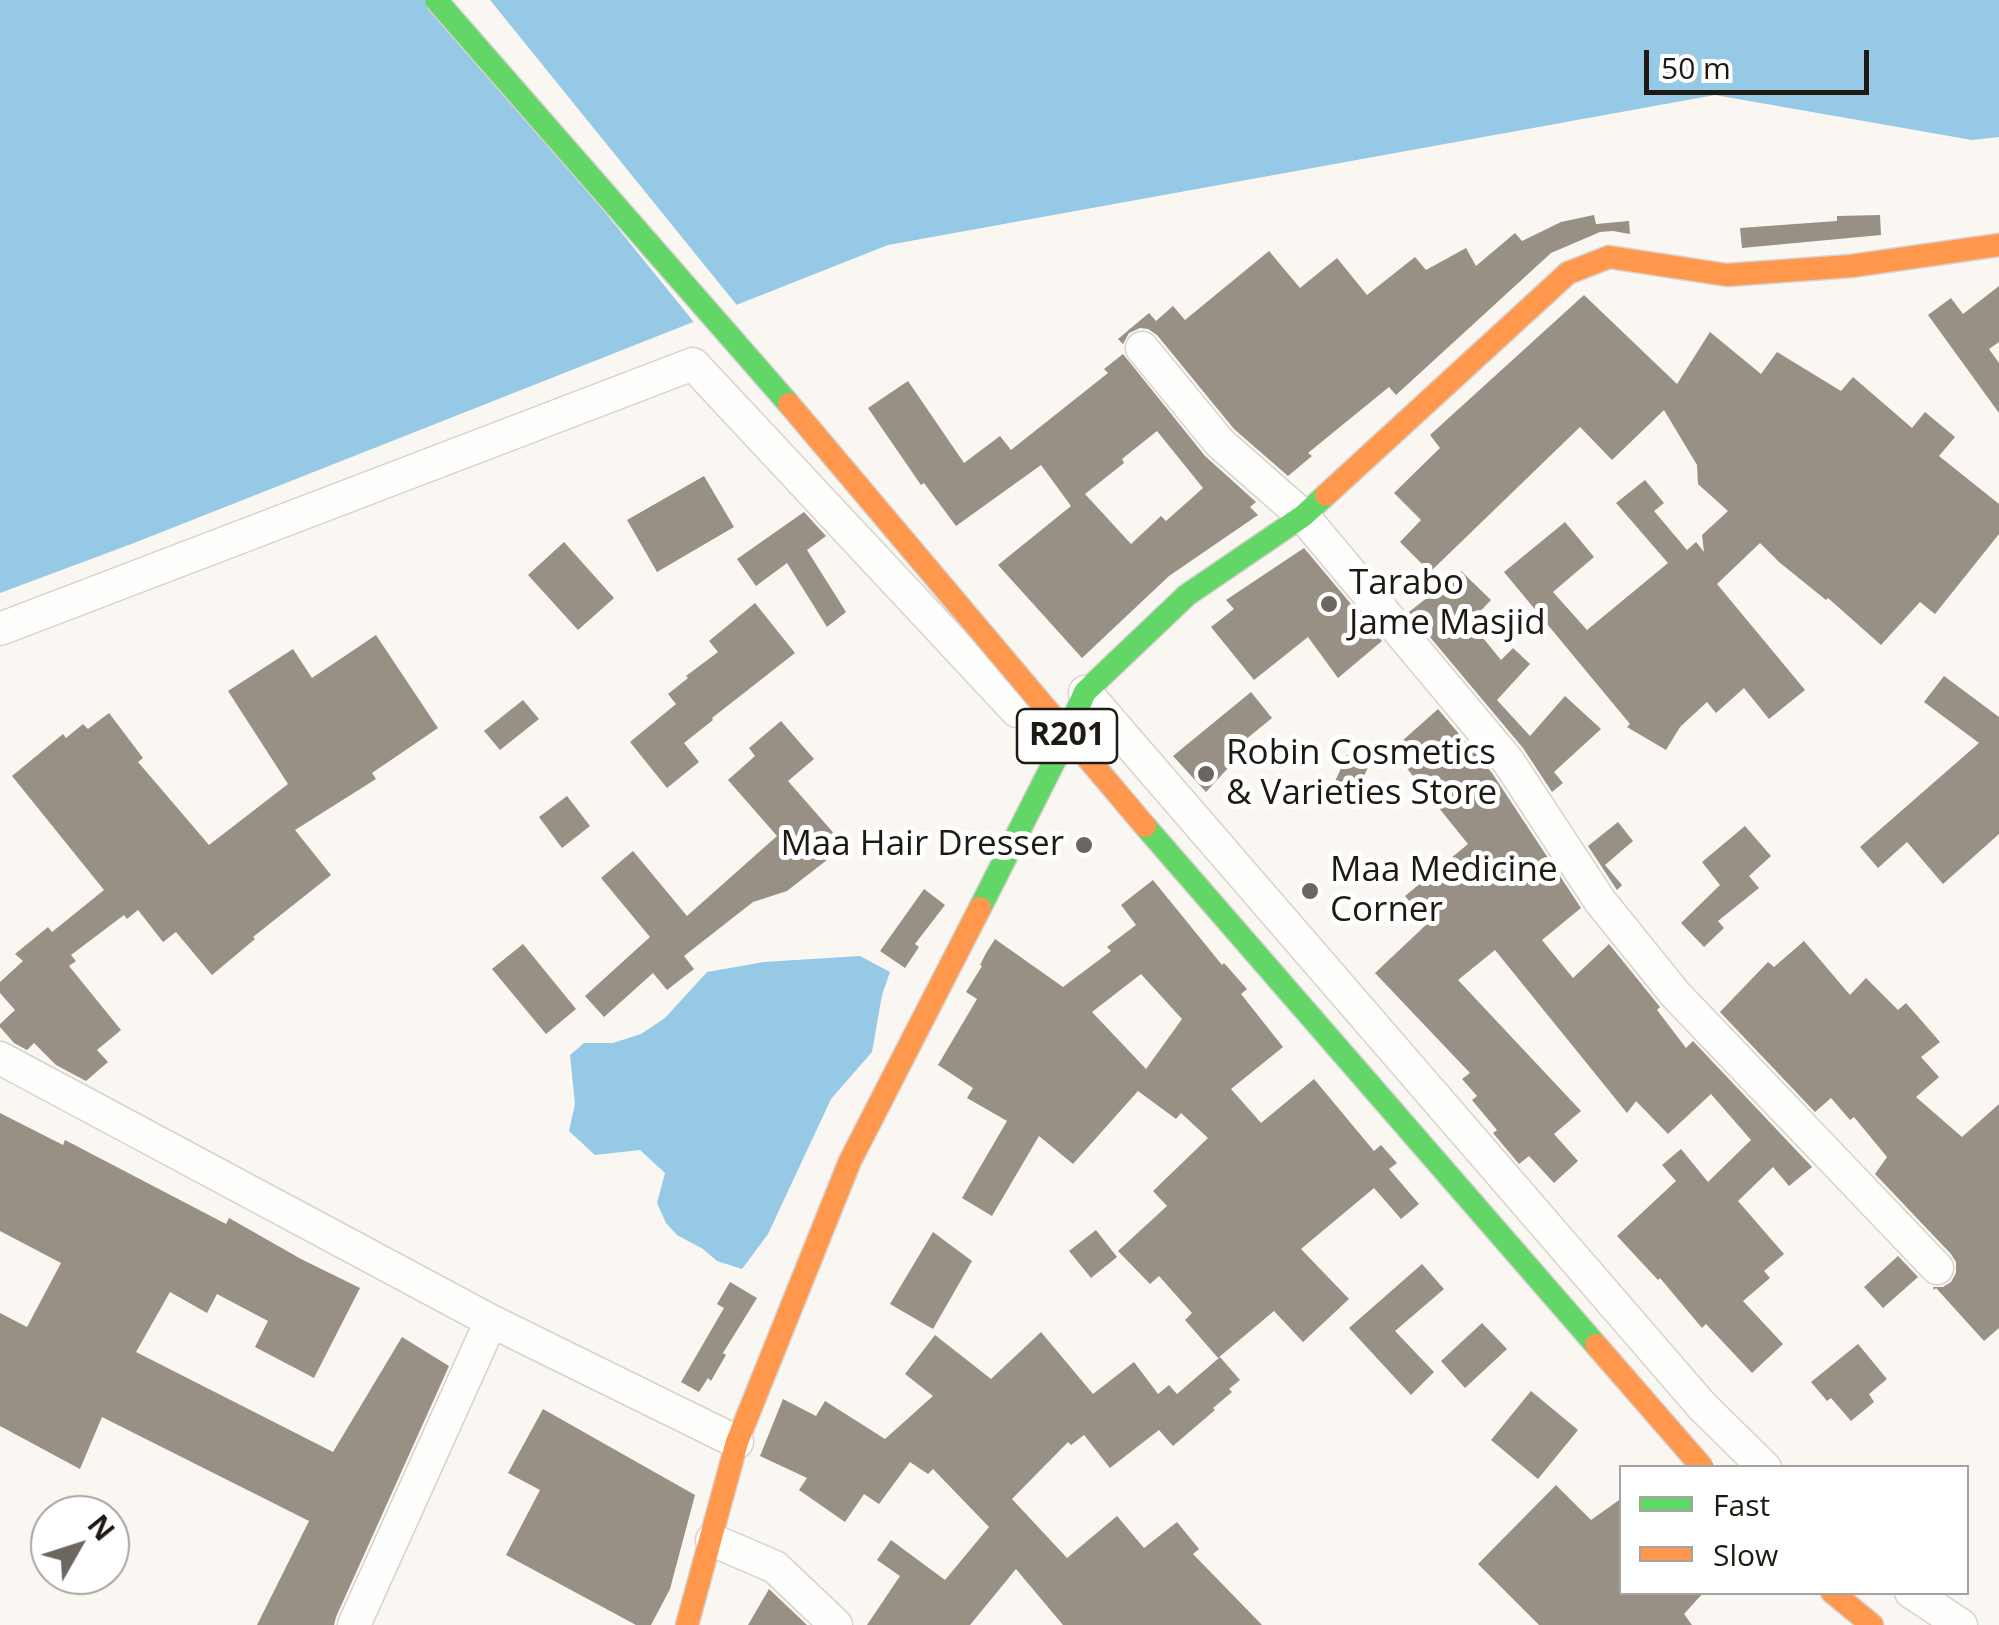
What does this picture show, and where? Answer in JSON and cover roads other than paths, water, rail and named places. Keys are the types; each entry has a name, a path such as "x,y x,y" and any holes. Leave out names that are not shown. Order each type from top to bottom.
{"street":[{"name":"R201","path":"436,0 846,470 1070,740 1700,1465"},
{"path":"687,1625 737,1442 850,1161 1058,754 1085,692 1187,596 1303,516 1568,274 1609,257 1726,276 1851,266 1999,246"},
{"path":"1142,348 1220,443 1303,516 1508,760 1600,901 1676,995 1937,1268"},
{"path":"0,629 693,364 1058,754"},
{"path":"1085,692 1702,1406 1761,1465"},
{"path":"0,1058 492,1321 737,1442"},
{"path":"354,1625 492,1321"},
{"path":"712,1540 775,1566 836,1625"},
{"path":"1836,1595 1872,1625"},
{"path":"1916,1595 1961,1625"}],"water":[{"path":"0,0 1999,0 1999,137 1972,140 1715,95 888,245 0,593"},
{"path":"860,956 890,972 872,1052 831,1099 768,1234 742,1269 717,1261 677,1235 666,1223 657,1203 665,1173 640,1150 595,1155 569,1131 575,1104 570,1055 584,1043 613,1043 641,1034 665,1018 707,972 764,962"}],"place":[{"name":"Tarabo Jame Masjid","path":"1329,604"},
{"name":"Robin Cosmetics & Varieties Store","path":"1206,774"},
{"name":"Maa Hair Dresser","path":"1084,845"},
{"name":"Maa Medicine Corner","path":"1310,891"}]}
